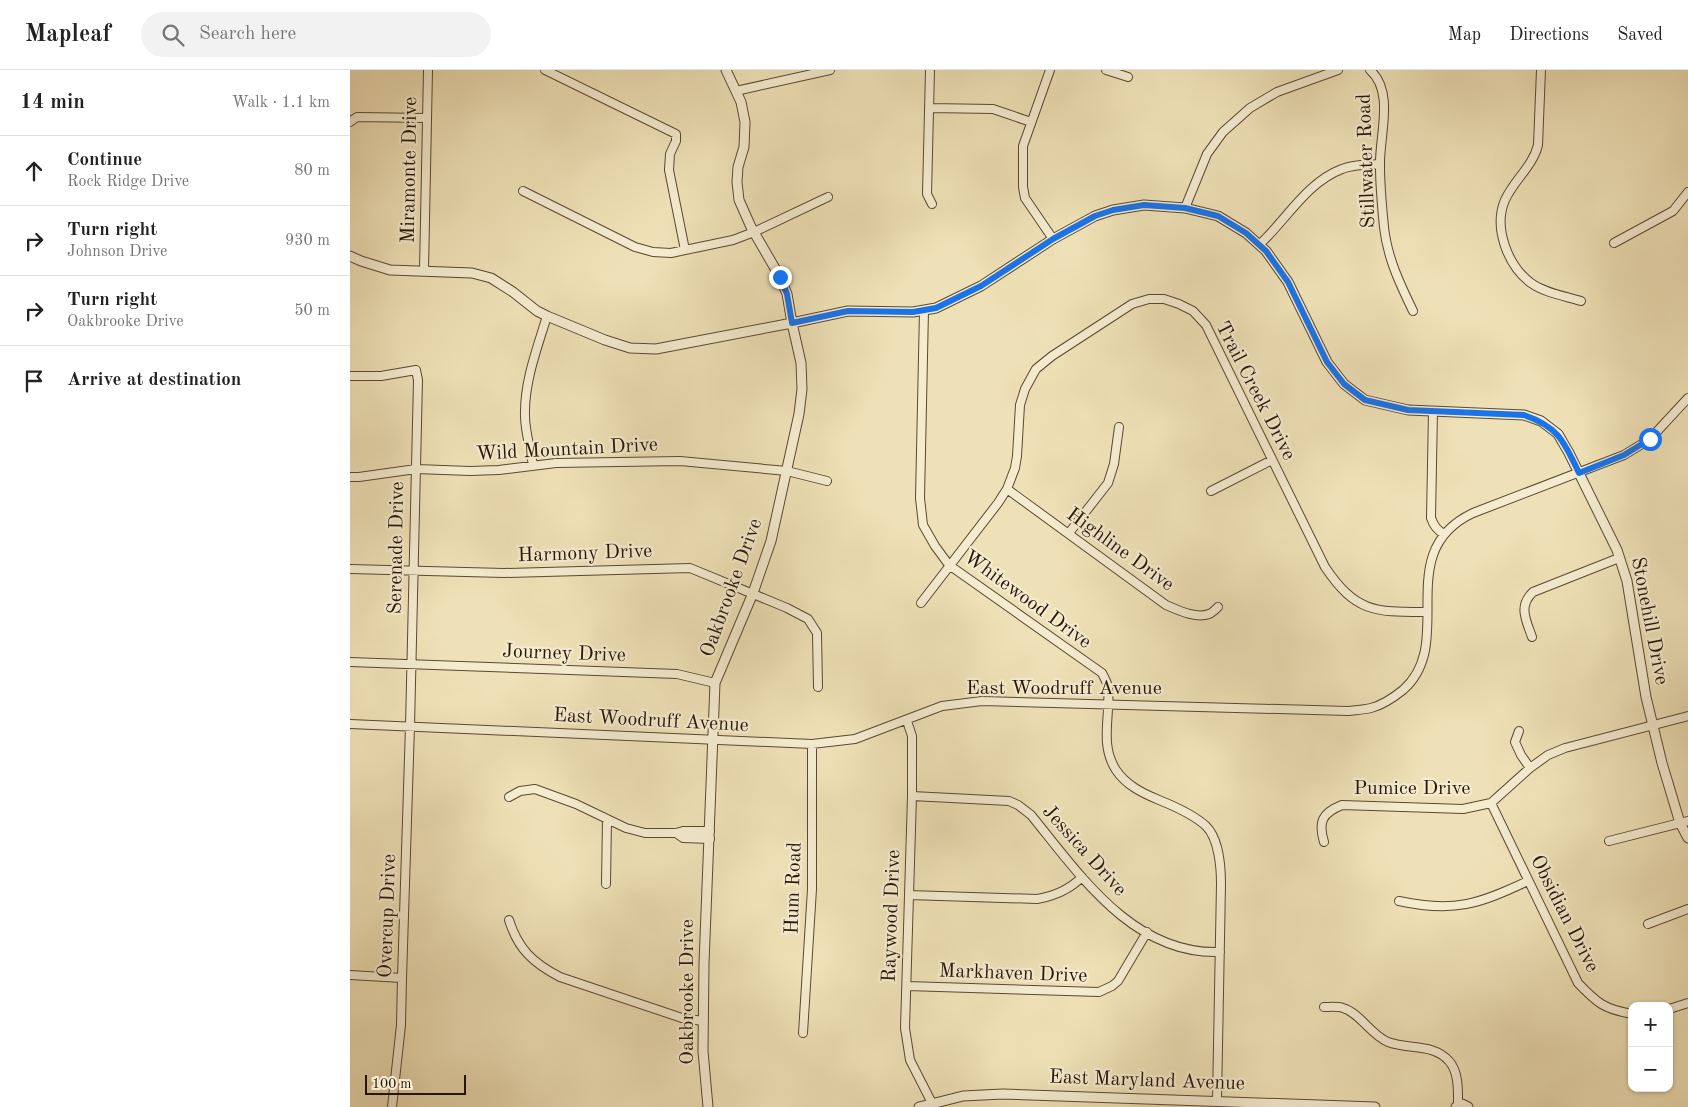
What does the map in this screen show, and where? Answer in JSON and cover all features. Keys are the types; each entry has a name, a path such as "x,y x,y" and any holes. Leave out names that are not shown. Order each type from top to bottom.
{"street":[{"name":"Miramonte Drive","path":"424,270 428,70"},
{"path":"545,70 676,134 676,141 670,154 669,170 685,250"},
{"name":"Oakbrooke Drive","path":"708,1107 703,1051 704,963 715,683 753,593 771,541 799,414 802,389 801,363 787,294 739,200 738,168 744,147 745,122 741,102 726,70"},
{"path":"736,91 830,70"},
{"path":"930,70 927,194 932,204"},
{"path":"1050,70 1023,146 1023,187 1025,198 1053,239"},
{"path":"1106,70 1128,77"},
{"name":"Stillwater Road","path":"1185,208 1207,154 1223,132 1250,108 1277,92 1338,70"},
{"name":"Stillwater Road","path":"1370,70 1376,76 1382,92 1383,128 1380,164 1384,229 1392,262 1413,311"},
{"path":"1541,70 1538,145 1532,161 1504,202 1502,237 1516,266 1532,284 1582,301"},
{"path":"930,108 993,109 1031,122"},
{"path":"350,122 357,118 427,118"},
{"path":"1260,244 1325,178 1342,169 1356,165 1380,164"},
{"path":"523,191 635,247 653,252 671,253 733,240 828,197"},
{"path":"1614,243 1673,211 1688,192"},
{"name":"Stonehill Drive","path":"350,256 390,270 472,273 491,278 547,316 605,340 630,348 656,349 848,311 878,312 936,308 981,286 1053,239 1095,216 1113,210 1144,205 1185,208 1218,216 1260,244 1278,266 1288,282 1327,362 1344,384 1365,400 1408,410 1524,415 1541,421 1558,434 1579,473 1619,558 1627,581 1646,697 1662,763 1688,838"},
{"name":"Trail Creek Drive","path":"921,603 1007,489 1015,468 1017,456 1020,405 1025,389 1036,369 1052,356 1132,304 1149,299 1164,299 1193,311 1206,325 1325,567 1337,585 1347,596 1373,609 1390,612 1427,612"},
{"name":"Whitewood Drive","path":"924,310 920,498 923,525 949,565 1102,673 1108,685 1108,704"},
{"path":"533,466 525,417 526,392 547,316"},
{"name":"Serenade Drive","path":"350,376 381,376 416,370 418,380 412,572 410,726"},
{"name":"East Woodruff Avenue","path":"350,724 812,744 855,739 942,706 982,701 1348,711 1370,708 1392,700 1410,684 1421,666 1427,638 1427,578 1432,558 1444,534 1454,524 1473,512 1624,455 1663,427 1688,398"},
{"path":"1433,411 1431,518 1433,525 1444,534"},
{"path":"1069,533 1108,483 1114,464 1120,427"},
{"path":"1211,491 1272,460"},
{"name":"Wild Mountain Drive","path":"350,477 416,469 470,471 556,464 680,461 787,471 827,481"},
{"name":"Highline Drive","path":"1007,489 1166,605 1185,613 1198,614 1209,614 1218,607"},
{"path":"1532,637 1524,613 1526,598 1533,592 1619,558"},
{"name":"Harmony Drive","path":"350,569 504,573 690,568 753,593 808,619 817,633 818,687"},
{"name":"Journey Drive","path":"350,662 676,674 715,683"},
{"path":"1108,704 1106,735 1109,753 1116,770 1135,789 1192,817 1207,827 1221,862 1216,1100"},
{"name":"Pumice Drive","path":"1324,842 1321,832 1323,817 1331,809 1342,805 1463,809 1490,803 1530,768 1565,748 1688,716"},
{"name":"Raywood Drive","path":"907,720 912,736 912,796 905,1028 910,1060 933,1105"},
{"name":"Overcup Drive","path":"392,1107 401,1025 410,726"},
{"path":"1519,731 1515,742 1521,756 1530,768"},
{"name":"Hum Road","path":"802,1033 812,889 812,744"},
{"path":"509,797 528,789 542,790 626,828 645,833 710,835"},
{"name":"Jessica Drive","path":"912,796 1008,801 1018,805 1031,814 1082,877 1121,916 1168,944 1182,949 1220,952"},
{"name":"Obsidian Drive","path":"1490,803 1578,983 1600,1004 1614,1011 1628,1013"},
{"path":"606,884 607,819"},
{"path":"1609,841 1684,822"},
{"path":"909,895 1037,899 1063,892 1082,877"},
{"path":"1399,900 1423,906 1465,905 1528,881"},
{"path":"1648,924 1688,909"},
{"path":"509,920 518,942 530,958 551,973 575,983 682,1018 704,1021"},
{"name":"Markhaven Drive","path":"907,986 1098,992 1118,981 1147,932"},
{"path":"350,975 402,978"},
{"path":"1673,1009 1688,1003"},
{"path":"1324,1007 1343,1008 1356,1016 1377,1036 1390,1043 1414,1048 1425,1047 1439,1052 1450,1062 1457,1086 1459,1106"},
{"name":"East Maryland Avenue","path":"919,1107 963,1096 1003,1094 1375,1107"}],"route":[{"path":"780,277 787,294 792,323 848,311 913,312 936,308 959,298 981,286 1053,239 1095,216 1130,206 1157,205 1185,208 1218,216 1260,244 1288,282 1327,362 1344,384 1365,400 1408,410 1524,415 1541,421 1558,434 1579,473 1624,455 1650,439"}]}
